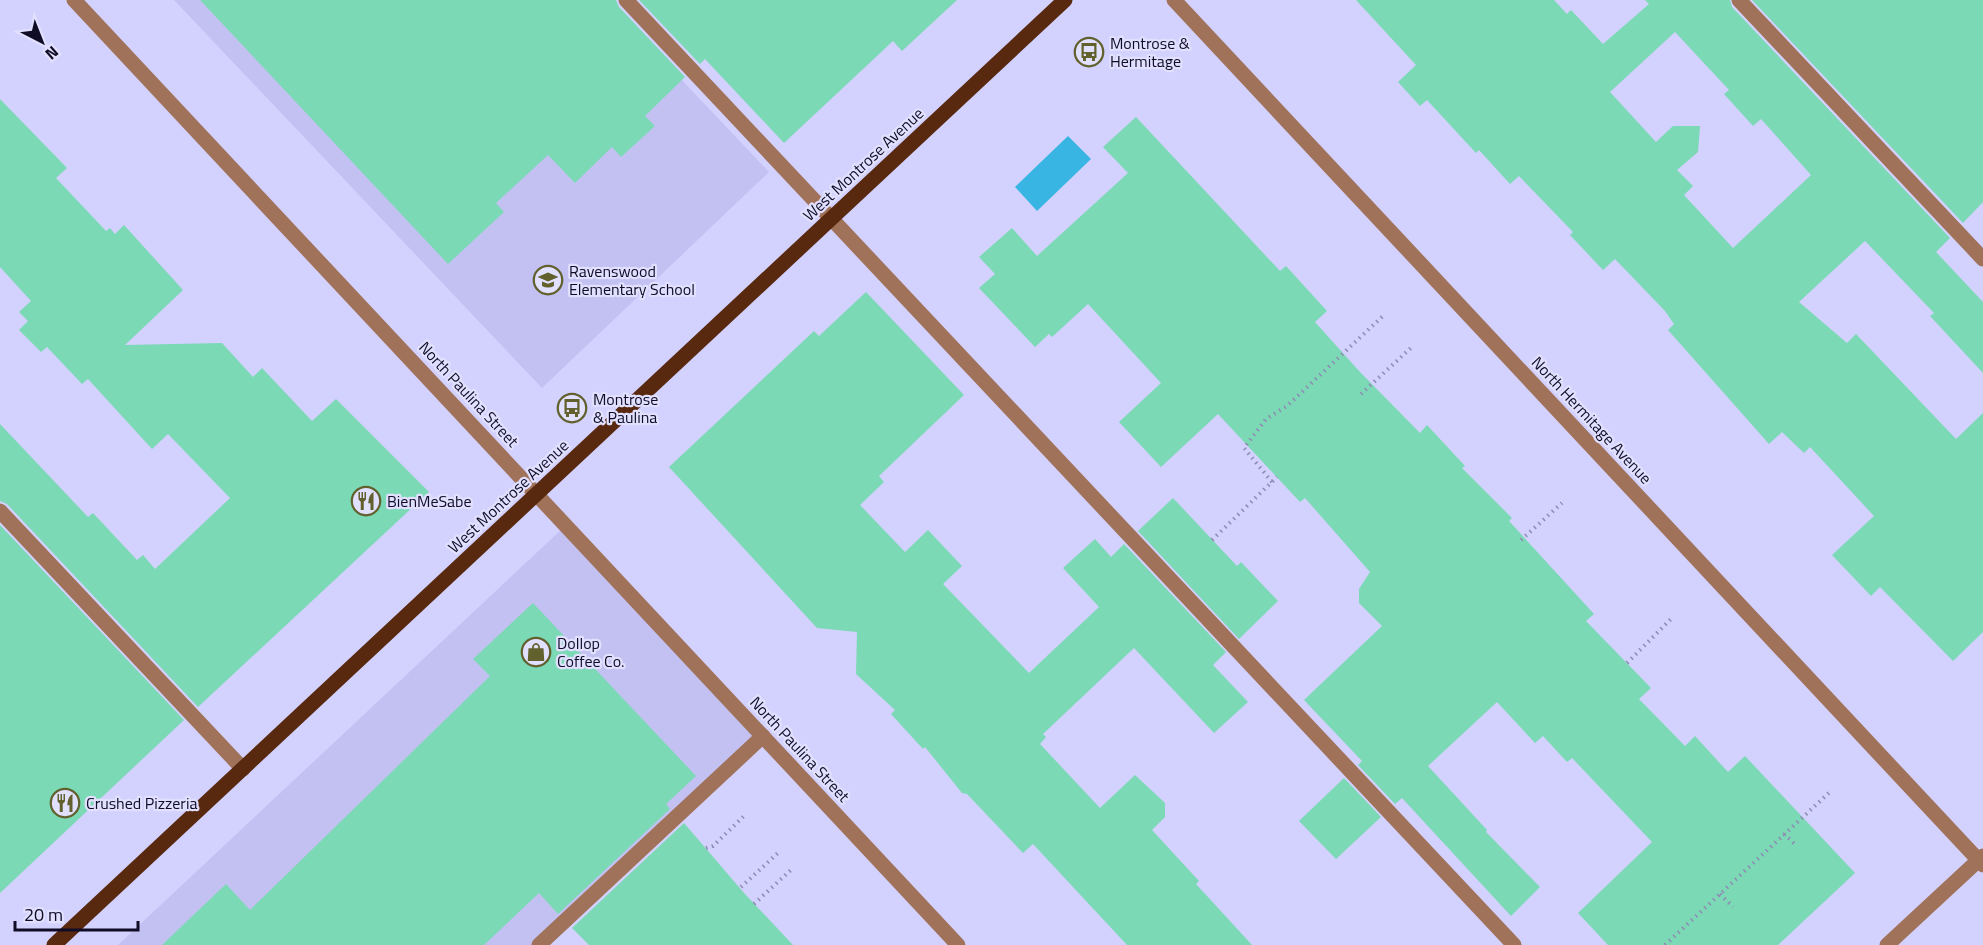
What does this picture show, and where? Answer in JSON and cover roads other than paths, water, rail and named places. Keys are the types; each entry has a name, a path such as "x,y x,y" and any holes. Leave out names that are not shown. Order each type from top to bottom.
{"main road":[{"name":"West Montrose Avenue","path":"54,945 1065,0"}],"street":[{"name":"North Paulina Street","path":"74,0 538,493 958,945"},
{"path":"626,0 1514,945"},
{"name":"North Hermitage Avenue","path":"1174,0 1982,860"},
{"path":"1739,0 1983,259"},
{"path":"0,511 243,769"},
{"path":"539,945 763,736"},
{"path":"1887,945 1982,860"}],"place":[{"name":"Montrose & Hermitage","path":"1089,52"},
{"name":"Ravenswood Elementary School","path":"548,280"},
{"name":"Montrose & Paulina","path":"572,408"},
{"name":"BienMeSabe","path":"366,501"},
{"name":"Dollop Coffee Co.","path":"536,652"},
{"name":"Crushed Pizzeria","path":"65,803"}]}
